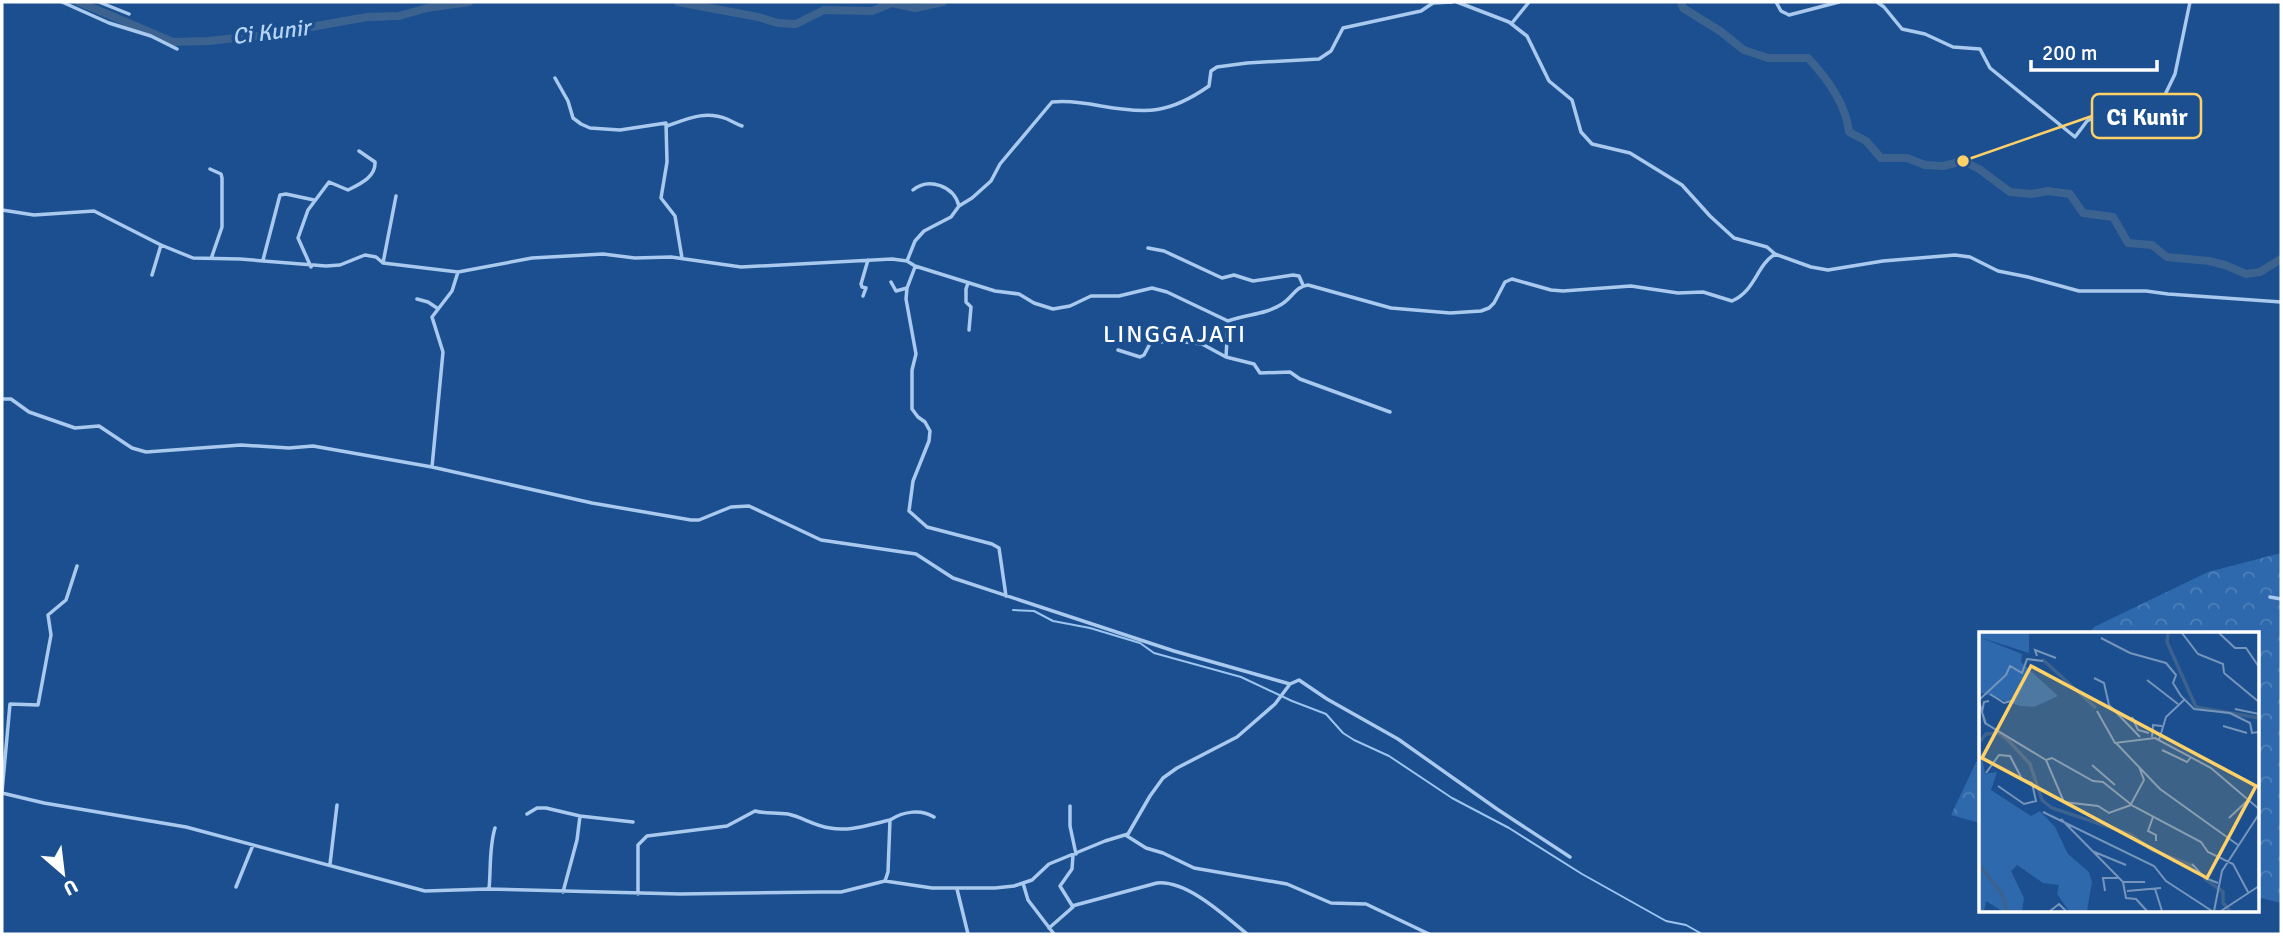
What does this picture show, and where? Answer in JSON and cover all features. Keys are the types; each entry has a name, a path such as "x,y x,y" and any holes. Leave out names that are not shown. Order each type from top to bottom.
{"street":[{"path":"62,2 109,23 151,36 177,49"},
{"path":"99,2 129,14"},
{"path":"907,261 919,235 951,217 959,206 993,180 1000,164 1052,102 1163,110 1209,86 1213,69 1247,63 1314,60 1331,51 1343,28 1419,12 1433,3 1455,2 1512,23 1528,37 1549,81 1572,100 1581,132 1592,144 1630,153 1682,185 1731,236 1767,247 1775,254 1828,270 1883,261 1955,255 1970,257 1998,271 2079,290 2146,290 2281,302"},
{"path":"1512,23 1529,2"},
{"path":"1776,2 1781,11 1789,15 1839,2"},
{"path":"1877,2 1902,29 1925,34 1953,47 1980,49 1990,68 2075,137 2091,119 2107,129 2125,133 2142,135 2148,130 2175,74 2190,2"},
{"path":"555,78 568,101 573,118 590,128 620,130 663,122 667,127 667,162 661,198 675,216 682,258"},
{"path":"667,127 684,119 709,114 724,117 742,126"},
{"path":"311,267 298,238 314,200 329,181 348,190 370,176 376,166 359,151"},
{"path":"210,169 221,174 223,190 222,227 212,257"},
{"path":"912,190 927,183 941,186 956,195 959,206"},
{"path":"262,261 280,195 314,200"},
{"path":"383,263 396,196"},
{"path":"2,210 34,215 94,211 193,258 212,257 311,267 340,265 365,255 376,257 383,263 458,272 532,258 603,254 635,258 682,258 741,267 892,259 907,261 915,266 995,291 1019,294 1034,303 1053,309 1070,306 1091,296 1119,296 1159,289 1228,321 1275,308 1303,285 1313,285 1391,308 1450,313 1489,308 1505,282 1512,279 1551,290 1631,286 1678,293 1703,292 1727,301 1738,298 1749,290 1766,262 1775,254"},
{"path":"152,275 161,245"},
{"path":"1148,248 1164,251 1222,278 1234,275 1253,281 1293,275 1299,276 1303,285"},
{"path":"863,296 866,288 861,284 868,260"},
{"path":"915,266 906,299 916,354 912,370 912,409 930,431 929,441 913,481 909,511 927,527 999,548 1006,596"},
{"path":"432,467 443,352 432,317 452,291 458,272"},
{"path":"891,282 896,291 907,288"},
{"path":"968,282 965,294 966,303 971,307 969,330"},
{"path":"417,299 437,308"},
{"path":"1226,357 1228,321"},
{"path":"1118,350 1140,357 1154,336 1161,342 1168,340 1202,344 1226,357 1254,364 1260,373 1293,373 1300,379 1390,412"},
{"path":"2,399 11,400 29,412 75,428 100,426 132,448 146,452 241,445 289,448 313,446 432,467 592,503 691,520 699,520 731,507 749,506 821,540 916,554 949,576 1006,596 1174,651 1290,684"},
{"path":"77,566 66,600 48,614 51,635 38,705 10,704 2,793 44,803 186,827 425,891 489,889 638,894 841,892 885,881 932,888 995,888 1023,883 1032,880 1049,864 1105,841 1125,836 1134,827 1163,778 1193,759 1228,743 1261,717 1295,681 1303,681 1327,699 1398,739 1570,857"},
{"path":"2270,597 2281,599"},
{"path":"330,864 337,805"},
{"path":"1070,806 1074,855 1072,869 1060,884 1072,906"},
{"path":"527,814 541,808 633,822"},
{"path":"638,894 638,845 647,836 727,826 752,811 777,812 831,829 848,829 917,811 934,817"},
{"path":"563,892 577,840 580,816"},
{"path":"885,881 888,872 890,820"},
{"path":"489,889 491,838 495,828"},
{"path":"1125,836 1186,866 1287,884 1331,903 1366,904 1429,934"},
{"path":"236,887 253,845"},
{"path":"1023,883 1028,900 1054,934"},
{"path":"1049,928 1072,906 1157,883 1168,883 1211,905 1247,934"},
{"path":"957,888 968,934"}],"green space":[{"path":"2281,553 2281,903 2258,897 2258,632 2090,632 2094,627 2208,572"},
{"path":"1979,756 1979,823 1951,815"}],"waterway":[{"name":"Ci Kunir","path":"79,2 173,42 266,35 367,17 399,16 427,8 469,2"},
{"name":"Ci Kunir","path":"678,2 778,23 796,24 824,10 872,11 892,3 915,8 943,2"},
{"name":"Ci Kunir","path":"1681,2 1683,8 1744,50 1768,58 1808,58 1834,92 1844,111 1849,132 1866,141 1881,158 1907,158 1925,165 1943,166 1963,161 1979,169 2010,192 2031,194 2048,191 2070,194 2083,213 2113,217 2128,243 2152,245 2167,257 2209,261 2246,274 2260,272 2281,259"},
{"path":"1013,610 1034,611 1053,621 1090,628 1140,643 1154,653 1241,677 1326,714 1343,733 1389,756 1452,798 1509,828 1582,874 1666,921 1686,925 1702,934"}],"place":[{"name":"Ci Kunir","path":"1963,161"}],"district":[{"name":"LINGGAJATI","path":"1175,334"}]}
